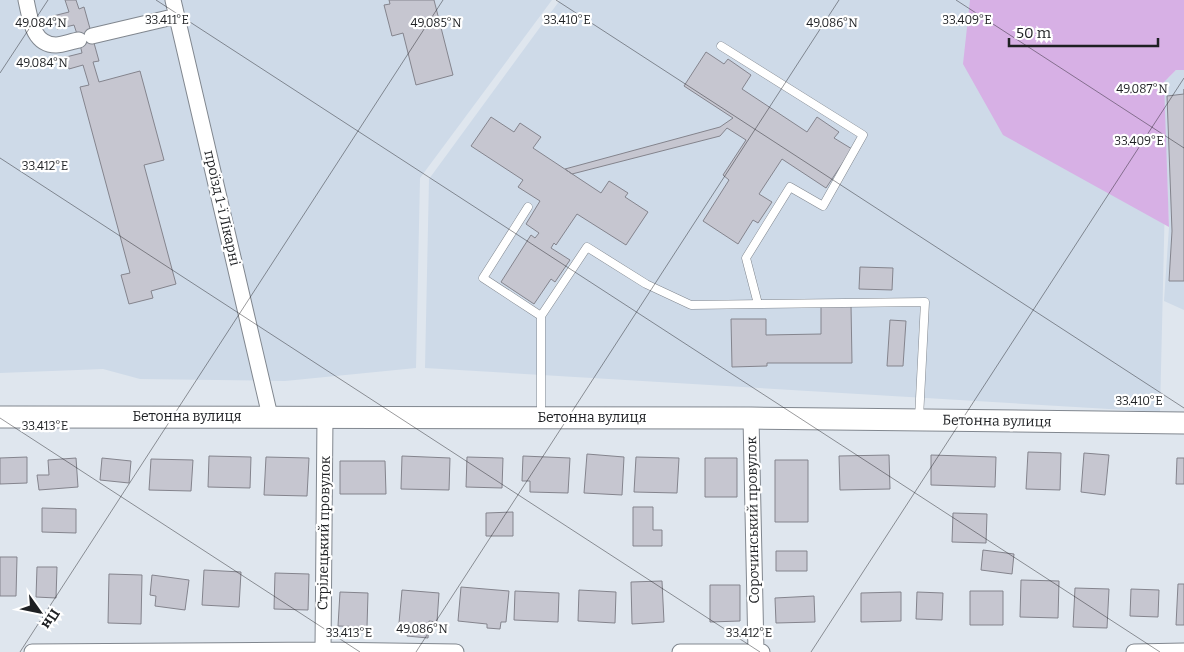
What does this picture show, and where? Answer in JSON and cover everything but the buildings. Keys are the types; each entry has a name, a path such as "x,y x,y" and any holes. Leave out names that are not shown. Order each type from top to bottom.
{"street":[{"path":"26,0 33,29 43,42 56,45 177,16"},
{"name":"проїзд 1-ї Лікарні","path":"174,0 270,416"},
{"name":"Бетонна вулиця","path":"0,416 751,418 1184,423"},
{"name":"Стрілецький провулок","path":"323,650 325,416"},
{"name":"Сорочинський провулок","path":"751,418 758,652"},
{"path":"32,652 323,650 456,652"},
{"path":"1134,652 1184,651"},
{"path":"680,652 758,652"}],"lane":[{"path":"721,46 863,136 822,206 790,187 746,258 758,304"},
{"path":"528,207 482,278 541,316"},
{"path":"541,417 541,316 587,247 646,284 692,304 924,302 919,420"}],"shaded area":[{"path":"0,0 552,0 420,178 416,368 285,381 140,379 103,369 0,373"},
{"path":"560,0 1169,0 1168,78 1176,70 1184,70 1184,310 1164,301 1169,227 1166,157 1160,412 425,368 429,179"},
{"path":"970,0 1184,0 1184,70 1176,70 1164,82 1169,227 1003,135 963,64"}]}
